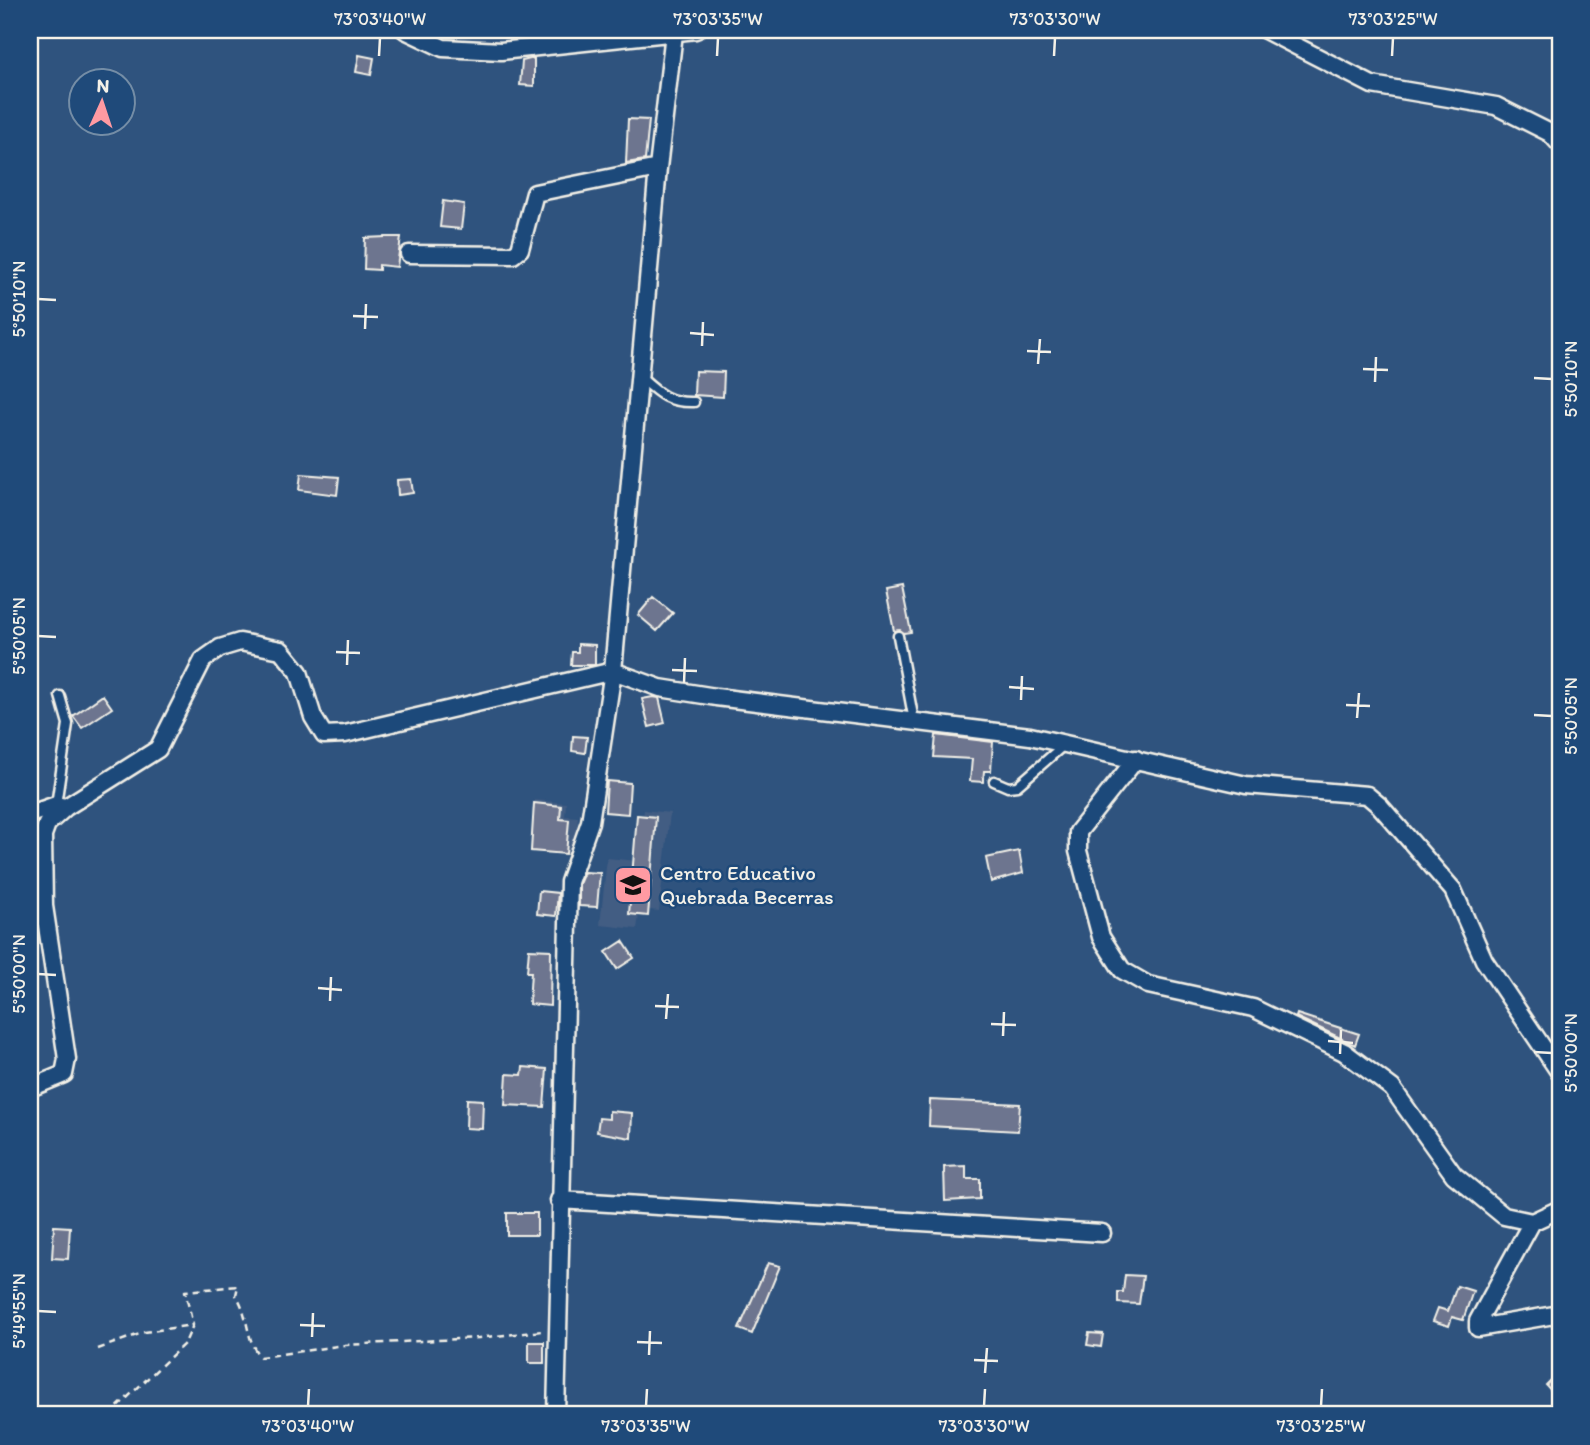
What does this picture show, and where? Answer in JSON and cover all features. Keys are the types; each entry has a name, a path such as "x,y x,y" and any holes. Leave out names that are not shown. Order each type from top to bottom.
{"street":[{"path":"405,30 443,48 501,51 696,30"},
{"path":"1265,30 1372,85 1496,106 1550,133 1560,144"},
{"path":"555,1415 569,882 590,822 613,671 658,168 665,33"},
{"path":"409,254 509,257 520,248 535,193 658,168"},
{"path":"30,814 61,806 158,749 203,660 220,648 240,642 281,650 299,672 313,717 324,735 345,734 613,671 660,688 1066,744 1246,785 1367,795 1380,806 1453,890 1484,960 1560,1073"},
{"path":"1136,759 1078,832 1078,851 1101,937 1122,970 1148,985 1253,1008 1344,1052 1392,1088 1454,1175 1504,1216 1532,1222"},
{"path":"30,1088 64,1074 67,1059 37,908 43,835 47,824 61,806"},
{"path":"559,1200 1102,1233"},
{"path":"1560,1209 1532,1222 1478,1321 1478,1328 1560,1314"}],"lane":[{"path":"639,376 670,402 694,402"},
{"path":"898,636 914,721"},
{"path":"60,696 68,724 61,806"},
{"path":"994,780 1008,787 1017,786 1066,744"}],"path":[{"path":"109,1415 185,1343 193,1325 185,1291 238,1286 236,1295 244,1307 247,1330 260,1357 345,1345 539,1332 558,1325"},
{"path":"98,1349 145,1332 193,1325"}],"shaded area":[{"path":"535,800 566,803 565,816 578,817 574,855 530,851"},
{"name":"Centro Educativo Quebrada Becerras","path":"644,810 670,813 659,911 640,909 637,929 600,925 607,858 638,861"}],"building":[{"path":"359,55 374,58 371,75 356,72"},
{"path":"534,58 534,86 520,85 522,61"},
{"path":"628,119 649,120 645,160 626,163"},
{"path":"443,201 464,204 461,229 440,227"},
{"path":"401,237 397,267 379,265 379,270 364,269 365,238"},
{"path":"695,371 724,372 723,397 694,395"},
{"path":"301,474 339,477 337,495 299,490"},
{"path":"411,479 413,493 398,495 397,480"},
{"path":"902,588 911,632 904,633 900,630 894,631 886,591"},
{"path":"653,597 673,613 657,631 638,615"},
{"path":"578,644 595,645 595,665 571,665 572,652 578,652"},
{"path":"103,695 112,708 82,728 73,716"},
{"path":"659,698 665,723 649,727 642,699"},
{"path":"936,735 993,742 991,771 984,771 983,782 970,781 972,759 934,757"},
{"path":"573,736 587,737 585,753 572,751"},
{"path":"607,781 630,783 628,814 605,812"},
{"path":"534,803 561,806 560,819 569,820 566,854 531,851"},
{"path":"637,815 656,817 648,916 629,914"},
{"path":"1019,851 1023,873 991,882 986,858"},
{"path":"584,872 600,873 597,907 579,906 579,884"},
{"path":"539,891 558,893 556,916 537,914"},
{"path":"623,941 634,958 617,969 606,952"},
{"path":"529,949 551,950 550,1006 529,1004"},
{"path":"1297,1014 1359,1034 1355,1045 1296,1017"},
{"path":"523,1067 547,1069 544,1107 505,1105 507,1074 522,1075"},
{"path":"467,1099 483,1100 482,1129 466,1128"},
{"path":"930,1100 1020,1104 1018,1131 929,1126"},
{"path":"609,1111 632,1113 631,1138 597,1132 599,1118 609,1119"},
{"path":"966,1166 966,1179 980,1179 980,1199 945,1201 944,1167"},
{"path":"507,1213 537,1213 537,1235 507,1235"},
{"path":"54,1226 70,1227 68,1259 52,1258"},
{"path":"768,1263 780,1266 752,1334 739,1329"},
{"path":"1125,1275 1143,1276 1139,1304 1118,1303 1118,1292 1123,1292"},
{"path":"1457,1286 1473,1291 1463,1320 1452,1317 1449,1326 1433,1321 1438,1308 1448,1311"},
{"path":"1089,1333 1103,1334 1101,1347 1087,1345"},
{"path":"529,1342 544,1342 544,1363 529,1363"},
{"path":"1560,1371 1560,1389 1554,1394 1546,1385"}],"place":[{"name":"Centro Educativo Quebrada Becerras","path":"633,885"}]}
